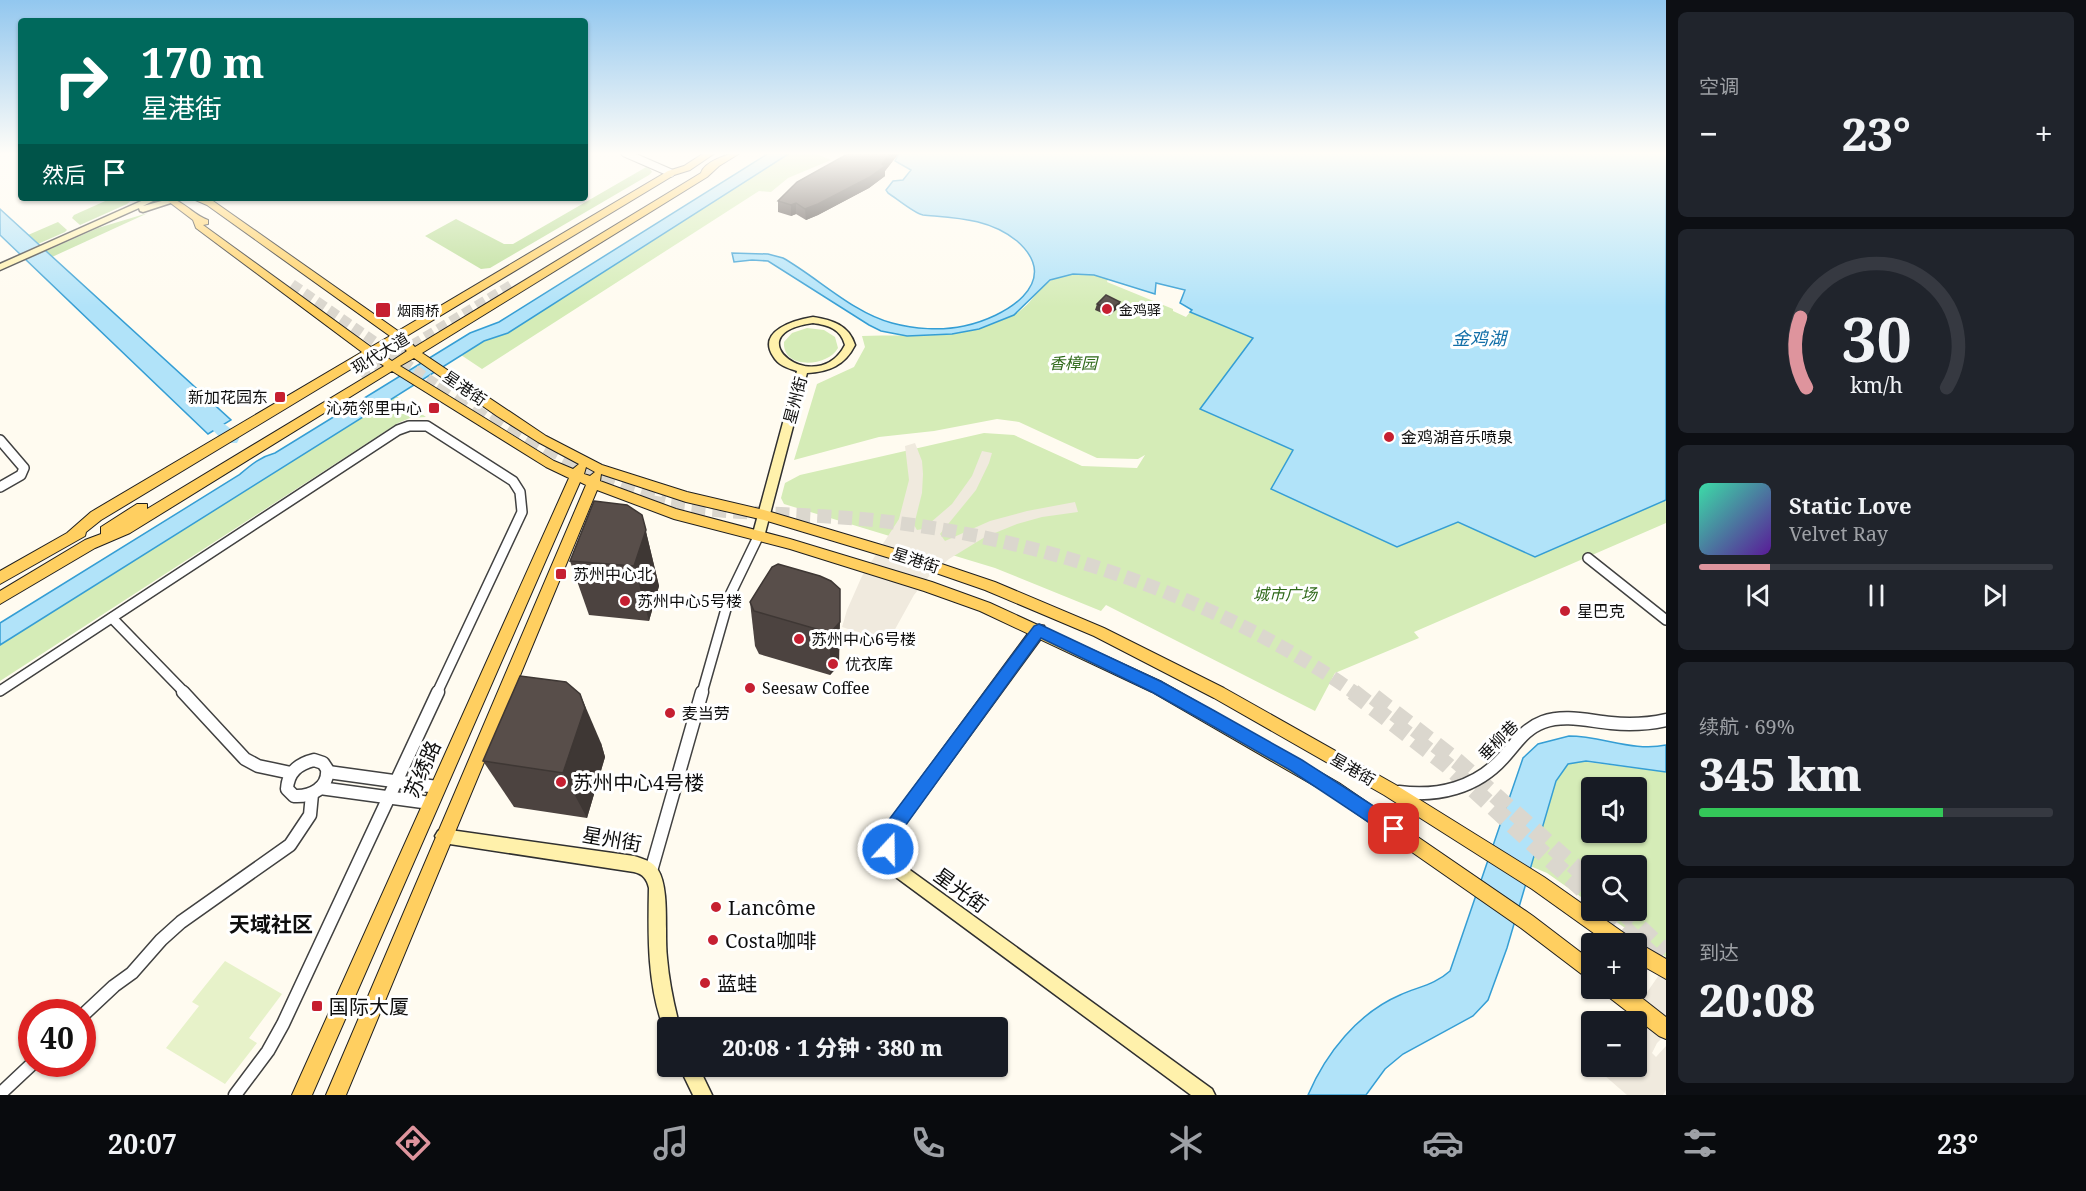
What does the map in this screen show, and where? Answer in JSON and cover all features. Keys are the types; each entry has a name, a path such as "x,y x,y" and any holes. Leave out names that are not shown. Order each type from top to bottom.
{"main road":[{"name":"星港街","path":"181,204 197,219 207,222 296,282 201,204"},
{"name":"星港街","path":"212,204 397,336 419,357 580,468"},
{"name":"现代大道","path":"72,536 96,516 619,204"},
{"name":"现代大道","path":"635,204 507,283 645,204"},
{"name":"现代大道","path":"0,598 90,544 125,529 392,367 419,357 658,204"},
{"name":"星港街","path":"197,219 199,226 370,352 526,450 580,468 674,514 790,544 927,586 985,607 1039,630 1157,687 1296,765 1470,882 1527,922 1581,964"},
{"name":"现代大道","path":"0,578 357,373 117,522 90,544"},
{"name":"苏绣路","path":"302,1095 580,468"},
{"name":"星港街","path":"596,476 764,515 915,560 981,583 1099,632 1219,693 1390,790 1485,848 1609,933"},
{"path":"336,1095 596,476"},
{"path":"1647,958 1666,970"},
{"path":"1627,999 1666,1029"}],"street":[{"path":"0,267 142,204"},
{"path":"116,215 156,204"},
{"path":"813,320 830,323 845,332 850,345 843,358 825,367 803,368 790,365 780,359 774,350 774,341 778,333 795,323 813,320"},
{"name":"星州街","path":"758,537 803,368"},
{"path":"0,691 398,430 409,426 427,426 513,481 520,492 523,502 522,512 394,781 283,1024 268,1051 236,1095"},
{"path":"0,440 24,468 21,475 0,487"},
{"path":"651,871 730,595 758,537"},
{"path":"1588,558 1666,620"},
{"path":"112,618 210,719 245,759 258,766 291,773"},
{"name":"星光街","path":"1039,630 894,827 888,841 890,857 898,870 1206,1095"},
{"name":"垂柳巷","path":"1390,790 1428,795 1458,788 1490,770 1527,730 1553,719 1635,725 1666,720"},
{"path":"328,772 324,764 314,760 302,764 291,773 287,784 290,793 299,797 316,791 430,803"},
{"path":"328,772 437,787"},
{"path":"96,1003 132,973 161,940 181,922 290,844 310,815 316,791 328,772"},
{"name":"星州街","path":"443,836 645,866 651,871 657,888 656,940 660,977 669,1017"},
{"path":"0,1094 18,1077"},
{"path":"693,1077 703,1095"}],"green space":[{"path":"98,204 127,204 80,225 72,218"},
{"path":"582,204 599,204 490,268 481,269 425,236 456,219 504,244 513,244"},
{"path":"710,204 739,204 482,369 461,355 484,341 508,333"},
{"path":"148,213 52,257 46,251 98,228"},
{"path":"58,222 67,230 38,244 28,235"},
{"path":"1073,274 1094,275 1108,279 1107,282 1173,309 1186,317 1190,312 1253,338 1201,409 1293,450 1271,489 1397,547 1458,522 1535,557 1666,500 1666,523 1414,632 1419,638 1335,673 1315,711 1106,605 1101,611 995,568 784,504 781,498 785,483 800,475 984,433 1014,435 1082,466 1137,468 1145,455 1138,459 1097,458 1019,422 997,419 934,431 879,437 794,460 817,384 854,367 865,347 862,336 939,334 977,329 1013,315 1022,309 1044,285 1060,277"},
{"path":"807,328 824,330 835,337 838,348 833,354 816,362 806,363 790,357 785,351 784,342 792,333"},
{"path":"396,396 426,417 410,418 398,423 0,681 0,645"},
{"path":"1579,761 1666,772 1666,957 1647,944 1647,933 1632,933 1615,921 1647,921 1647,855 1581,855 1581,897 1547,873 1530,866 1556,781 1568,764"},
{"path":"225,961 282,994 249,1038 257,1043 225,1084 166,1048 199,1006 192,1002"}],"shaded area":[{"path":"915,443 922,461 923,474 922,493 914,525 917,530 923,529 952,504 972,476 982,451 992,453 989,463 976,490 940,534 945,541 990,521 1027,511 1075,502 1078,512 1042,517 1017,524 985,537 949,559 930,575 914,595 888,642 842,627 862,576 899,519 909,480 905,446"},
{"path":"1666,965 1666,1034 1657,1043 1652,1053 1656,1057 1666,1046 1666,1090 1663,1095 1627,1095 1606,1077 1647,1077 1647,1011 1634,1011 1642,999 1647,999 1647,992"}],"water":[{"path":"687,204 710,204 508,333 484,341 0,645 0,623 239,475 260,459 275,453 470,333 499,322"},
{"name":"金鸡湖","path":"904,204 1666,204 1666,500 1535,557 1458,522 1397,547 1271,489 1293,450 1200,409 1253,338 1190,312 1192,310 1180,303 1185,290 1156,283 1155,294 1094,275 1073,274 1050,280 1014,315 979,329 952,334 907,336 881,331 869,325 768,261 734,262 732,253 768,254 783,258 863,311 892,323 928,329 955,328 979,322 1011,307 1032,284 1034,271 1030,256 1017,241 1006,233 972,220 923,215"},
{"path":"0,209 231,420 208,434 0,235"},
{"path":"1569,736 1642,747 1666,745 1666,772 1586,761 1568,764 1556,781 1507,948 1488,1000 1473,1016 1403,1054 1385,1069 1366,1095 1308,1095 1324,1064 1357,1023 1385,1003 1433,982 1450,971 1523,758 1538,744"}],"building":[{"path":"798,204 818,204 805,209"},
{"path":"1106,295 1120,302 1111,310 1097,304"},
{"path":"594,501 627,505 642,515 646,530 634,566 570,561"},
{"path":"778,564 820,576 831,581 840,589 840,622 830,633 754,611 750,602 772,567"},
{"path":"520,676 566,682 580,694 585,708 563,773 483,761"}],"waterway":[{"path":"218,427 231,439"}],"tunnel":[{"path":"292,284 395,356"},
{"path":"395,356 511,285"},
{"path":"361,376 395,356"},
{"path":"395,356 440,387"},
{"path":"438,385 499,428"},
{"path":"493,413 576,463 620,482 666,497"},
{"path":"650,502 710,510 890,522 951,531 1073,560 1192,603 1304,660 1355,693"},
{"path":"1353,692 1447,765 1581,888"},
{"path":"1374,697 1458,762 1581,872"},
{"path":"1617,921 1666,968"},
{"path":"1633,921 1666,952"}],"place":[{"name":"金鸡驿","path":"1107,309"},
{"name":"烟雨桥","path":"383,310"},
{"name":"新加花园东","path":"280,397"},
{"name":"沁苑邻里中心","path":"434,408"},
{"name":"金鸡湖音乐喷泉","path":"1389,437"},
{"name":"苏州中心北","path":"561,574"},
{"name":"苏州中心5号楼","path":"625,601"},
{"name":"星巴克","path":"1565,611"},
{"name":"苏州中心6号楼","path":"799,639"},
{"name":"优衣库","path":"833,664"},
{"name":"Seesaw Coffee","path":"750,688"},
{"name":"麦当劳","path":"670,713"},
{"name":"苏州中心4号楼","path":"561,782"},
{"name":"Lancôme","path":"716,907"},
{"name":"Costa咖啡","path":"713,940"},
{"name":"蓝蛙","path":"705,983"},
{"name":"国际大厦","path":"317,1006"}],"district":[{"name":"天域社区","path":"271,924"}],"route":[{"path":"888,849 889,837 894,827 1039,630 1157,687 1207,715 1296,765 1394,829"}],"park label":[{"name":"香樟园","path":"1073,363"},
{"name":"城市广场","path":"1285,594"}]}
